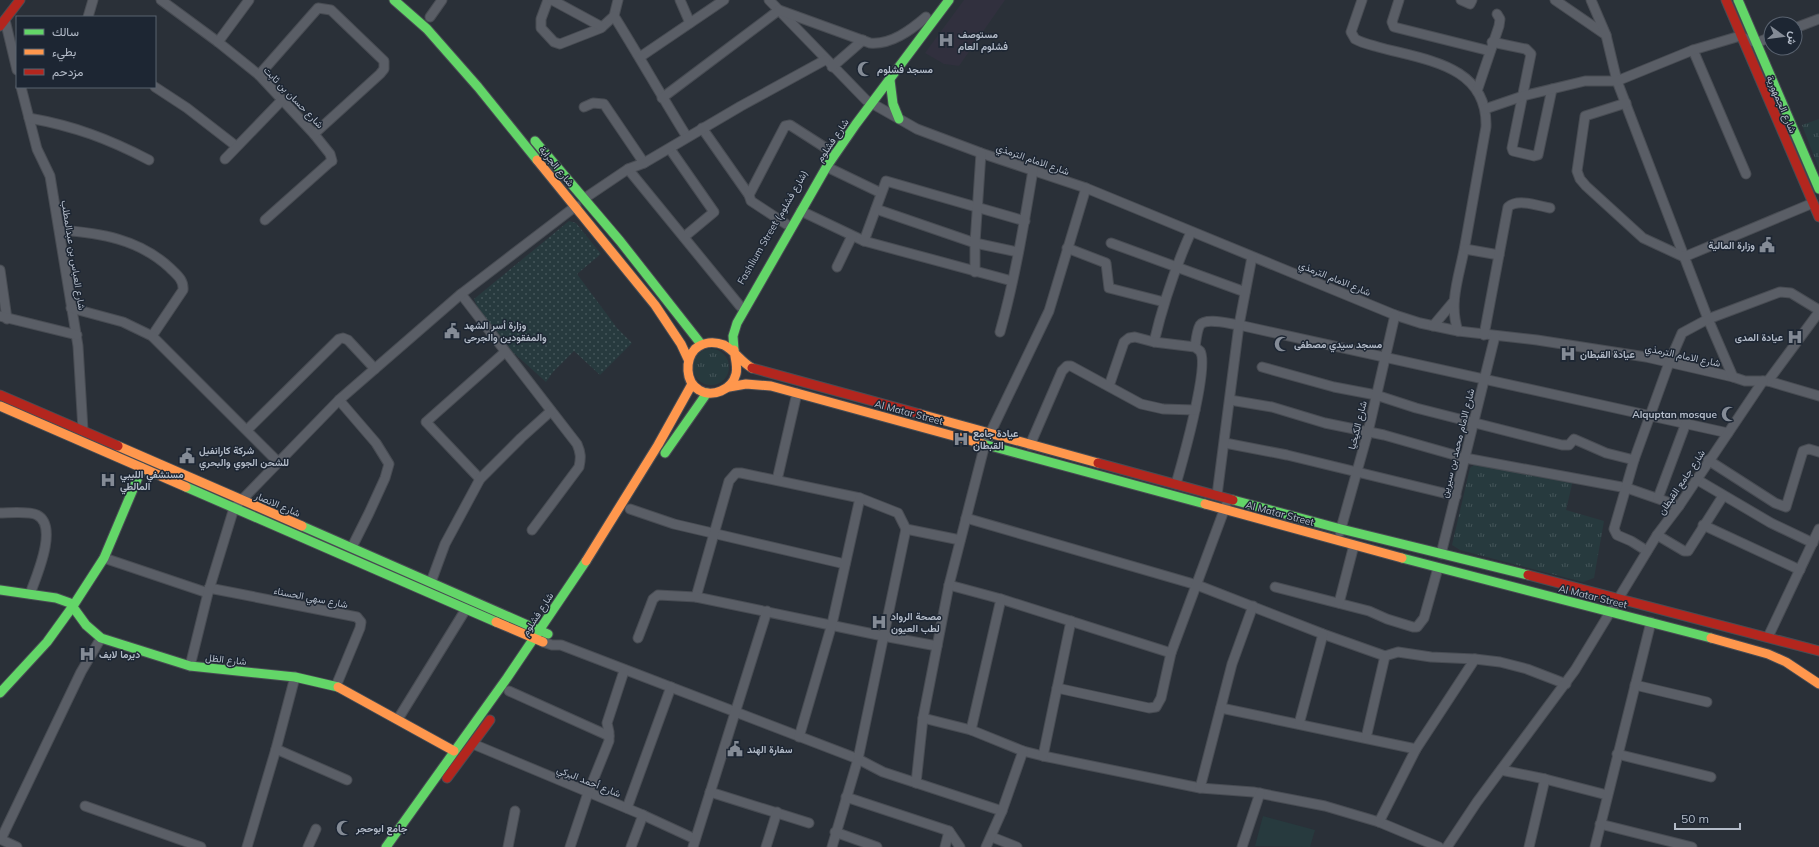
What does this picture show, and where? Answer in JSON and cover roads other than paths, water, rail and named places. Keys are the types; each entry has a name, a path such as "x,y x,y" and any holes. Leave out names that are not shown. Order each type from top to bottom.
{"main road":[{"path":"2,23 20,0"},
{"name":"شارع الجرابة","path":"394,0 427,29 585,198 705,343"},
{"name":"شارع فشلوم","path":"744,305 827,167 938,0"},
{"name":"شارع فشلوم","path":"850,120 890,80 949,0"},
{"name":"شارع الجمهورية","path":"1726,0 1740,36 1819,217"},
{"name":"شارع الجمهورية","path":"1738,0 1819,189"},
{"path":"422,9 432,20"},
{"path":"890,80 893,104 899,119"},
{"name":"شارع الجرابة","path":"488,85 523,131 576,206 655,305 681,344 688,359"},
{"name":"Fashlium Street (شارع فشلوم)","path":"705,343 723,331 744,305 786,224 829,150 850,120"},
{"path":"744,305 733,336 733,354 737,368 736,375 729,387 722,391 707,393 699,390 692,384 687,372 688,359 692,352 705,343 723,345 733,354 747,365 760,371 1341,529 1619,598 1819,651"},
{"name":"Al Matar Street","path":"729,387 739,383 760,384 797,393 1438,568 1651,622 1768,654 1786,662 1819,684"},
{"name":"شارع فشلوم","path":"541,639 638,480 692,384"},
{"path":"661,460 707,393"},
{"name":"شارع الانصار","path":"0,395 431,582 541,639"},
{"path":"14,412 18,403"},
{"name":"شارع الانصار","path":"0,406 466,609 541,639"},
{"path":"0,693 35,657 73,606 104,558 142,468"},
{"name":"شارع فشلوم","path":"386,847 454,752 541,639 632,506"},
{"path":"0,590 56,598 70,603 73,606"},
{"name":"شارع الظل","path":"73,606 86,626 101,638 190,666 295,677 336,686 398,719 454,752"},
{"path":"397,847 496,711"}],"street":[{"path":"88,16 93,0"},
{"name":"شارع حسان بن ثابت","path":"161,0 218,42 259,75 314,134 330,154 332,161 265,220"},
{"path":"218,42 249,0"},
{"path":"432,20 442,0"},
{"path":"548,0 541,19 541,28 554,42 561,44 602,27 614,16 618,0"},
{"path":"552,0 602,27"},
{"path":"680,0 690,23"},
{"path":"640,57 724,0"},
{"name":"شارع الامام الترمذي","path":"769,0 825,60 869,102 917,129 981,153 1086,188 1395,315 1458,332 1537,340 1646,357 1745,381 1766,381 1819,396"},
{"path":"1362,0 1351,32 1355,39 1449,67 1468,79 1477,91 1485,109 1486,127 1465,248 1454,301 1454,317 1458,332"},
{"path":"1399,0 1392,22 1394,27 1491,47 1526,49 1530,52 1531,57 1512,149 1514,151 1536,156 1538,154 1552,90"},
{"path":"1461,0 1470,4 1472,0"},
{"path":"1555,0 1606,35"},
{"path":"1591,0 1606,35 1617,81 1708,319 1733,377"},
{"path":"259,75 318,8 331,10 384,61 384,69 380,74 314,134"},
{"path":"662,98 779,10 863,40 882,44 914,27 926,17"},
{"path":"1477,91 1500,24 1500,19 1497,14"},
{"path":"614,16 640,57 662,98 687,137"},
{"path":"1803,25 1819,18"},
{"path":"2,23 16,67"},
{"path":"1485,109 1523,96 1585,81 1617,81 1693,50 1740,36 1756,43 1763,40"},
{"path":"832,67 863,40"},
{"path":"1693,50 1746,174"},
{"path":"585,198 628,169 644,163 702,128 825,60"},
{"name":"شارع العباس بن عبدالمطلب","path":"21,88 37,149 50,176 60,230 71,308 77,335 83,430"},
{"path":"156,88 187,108 236,146"},
{"path":"225,159 282,100"},
{"path":"584,107 593,103 604,104 644,163"},
{"path":"1626,103 1585,116 1577,171 1580,179 1586,186 1644,238 1684,256 1813,203"},
{"path":"29,118 60,124 97,135 149,160"},
{"path":"749,195 787,125 829,150"},
{"path":"702,128 749,195 751,201 786,224"},
{"path":"670,148 714,212 684,237"},
{"path":"975,272 975,243 981,153"},
{"path":"827,167 882,193"},
{"path":"628,169 684,237 744,305"},
{"path":"1000,332 1018,252 1033,170"},
{"path":"864,241 886,181 1024,221"},
{"path":"916,783 924,718 937,646 960,540 984,444 1049,311 1086,188"},
{"path":"1484,335 1508,208 1510,205 1518,203 1550,208"},
{"path":"190,666 209,590 234,508 339,400 461,294 576,206"},
{"path":"876,209 975,243 1018,252"},
{"path":"801,211 864,241 1012,281"},
{"path":"60,230 111,236 140,247 161,260 179,277 183,285 183,290 152,336"},
{"path":"1154,342 1164,302 1176,267 1192,232"},
{"path":"837,267 852,236"},
{"path":"1111,243 1245,292"},
{"path":"1067,248 1106,263 1109,288 1164,302"},
{"path":"1465,248 1499,255"},
{"path":"1217,495 1225,443 1238,325 1252,257"},
{"path":"0,270 4,318 77,335"},
{"path":"1647,551 1631,541 1617,535 1614,531 1634,460 1669,363 1682,333 1708,319 1784,292 1795,295 1819,311"},
{"path":"461,294 577,444 580,452 581,458 576,472 532,530"},
{"path":"1433,326 1454,301"},
{"path":"71,308 123,322 152,336 278,462"},
{"name":"شارع جامع القبطان","path":"1448,847 1500,770 1566,684 1586,654 1657,535 1679,506 1708,460 1766,381 1806,332 1819,311"},
{"name":"شارع الكيخيا","path":"1338,541 1368,432 1395,315"},
{"path":"1195,347 1200,326 1203,322 1209,321 1238,325 1728,433"},
{"path":"1806,332 1819,326"},
{"name":"شارع الامام محمد بن سيرين","path":"1441,554 1495,336"},
{"path":"1109,386 1126,340 1135,337 1154,342 1195,347 1200,351 1203,357 1195,410 1176,484"},
{"path":"247,430 339,339 343,338 348,340 375,369"},
{"path":"480,479 426,422 505,352"},
{"path":"1030,445 1065,367 1071,366 1141,404 1163,409 1195,410"},
{"path":"1262,367 1347,391 1376,395 1416,408 1562,445 1569,445 1574,440 1606,453 1634,460"},
{"path":"777,480 797,393"},
{"path":"339,400 380,448 389,464 370,513 352,547"},
{"path":"1230,400 1272,407 1325,423 1384,435 1465,458 1627,488 1679,506"},
{"path":"431,582 445,544 480,479 521,438 551,411"},
{"path":"1658,498 1686,423"},
{"path":"1225,443 1287,455 1456,496"},
{"path":"1708,460 1775,503 1786,508 1803,451 1809,449 1819,452"},
{"path":"696,597 728,481 732,476 742,473 860,498 898,513 906,529 858,759 835,832 832,847"},
{"path":"1696,480 1771,523 1817,536 1768,637"},
{"path":"845,495 858,508"},
{"path":"1657,535 1684,551 1688,551 1703,525 1723,496"},
{"path":"799,737 832,624 860,498"},
{"path":"1057,688 1153,708 1156,707 1161,698 1171,653 1228,498"},
{"path":"632,506 671,523 845,564"},
{"path":"0,513 35,514 41,518 47,526 46,541 40,567 30,594"},
{"path":"966,518 1197,585 1323,634 1385,656 1398,652 1431,657 1475,659 1512,665 1566,684"},
{"path":"1703,525 1800,570"},
{"path":"906,529 960,540"},
{"path":"1339,603 1354,545"},
{"path":"104,558 209,590"},
{"path":"1275,587 1370,611 1387,619 1407,625 1417,626 1424,618 1438,568"},
{"path":"950,585 1001,599 1171,653"},
{"name":"شارع سهي الحسناء","path":"209,590 357,617 361,622 360,628 336,686"},
{"path":"638,638 653,599 658,595 696,597 937,646"},
{"path":"971,730 1001,599"},
{"path":"1200,788 1232,664 1253,606"},
{"path":"398,719 466,609"},
{"path":"694,843 767,611"},
{"path":"1043,756 1072,621"},
{"path":"1595,847 1651,622"},
{"path":"1299,724 1323,634"},
{"path":"17,847 0,839 81,672 101,638"},
{"path":"541,639 552,646 561,645 736,711 858,759 883,772 1002,811"},
{"path":"1366,738 1385,656"},
{"path":"1379,822 1416,749 1475,659"},
{"path":"570,847 609,736 607,723 624,670"},
{"path":"247,847 295,677"},
{"path":"1635,685 1706,702"},
{"path":"627,808 671,687"},
{"path":"509,692 609,736"},
{"path":"1221,708 1416,749"},
{"path":"924,718 971,730 1023,751 1043,756 1200,788 1260,793 1326,806 1379,822 1438,847"},
{"name":"شارع أحمد البركي","path":"473,744 643,815 694,843"},
{"path":"276,748 347,780"},
{"path":"986,847 992,837 1023,751"},
{"path":"1617,754 1711,777"},
{"path":"1500,770 1545,779 1607,795"},
{"path":"1529,847 1545,779"},
{"path":"710,792 778,812 809,823"},
{"path":"1242,847 1260,793"},
{"path":"846,797 949,831 960,847"},
{"path":"85,806 201,847"},
{"path":"508,847 515,811"},
{"path":"766,847 778,812"},
{"path":"631,847 643,815"},
{"path":"1600,824 1692,847"},
{"path":"308,847 316,829"},
{"path":"945,847 949,831"},
{"path":"835,832 878,847"},
{"path":"992,837 1016,847"}],"place":[{"name":"مستوصف فشلوم العام","path":"946,40"},
{"name":"مسجد فشلوم","path":"865,69"},
{"name":"وزارة المالية","path":"1767,245"},
{"name":"وزارة أسر الشهد والمفقودين والجرحى","path":"452,331"},
{"name":"عيادة المدى","path":"1795,337"},
{"name":"مسجد سيدي مصطفى","path":"1282,344"},
{"name":"عيادة القبطان","path":"1568,354"},
{"name":"Alquptan mosque","path":"1729,414"},
{"name":"عيادة جامع القبطان","path":"961,439"},
{"name":"شركة كارانفيل للشحن الجوي والبحري","path":"187,456"},
{"name":"مستشفي الليبي المالطي","path":"108,480"},
{"name":"مصحة الرواد لطب العيون","path":"879,622"},
{"name":"ديرما لايف","path":"87,654"},
{"name":"سفارة الهند","path":"735,749"},
{"name":"جامع ابوحجر","path":"344,828"}]}
